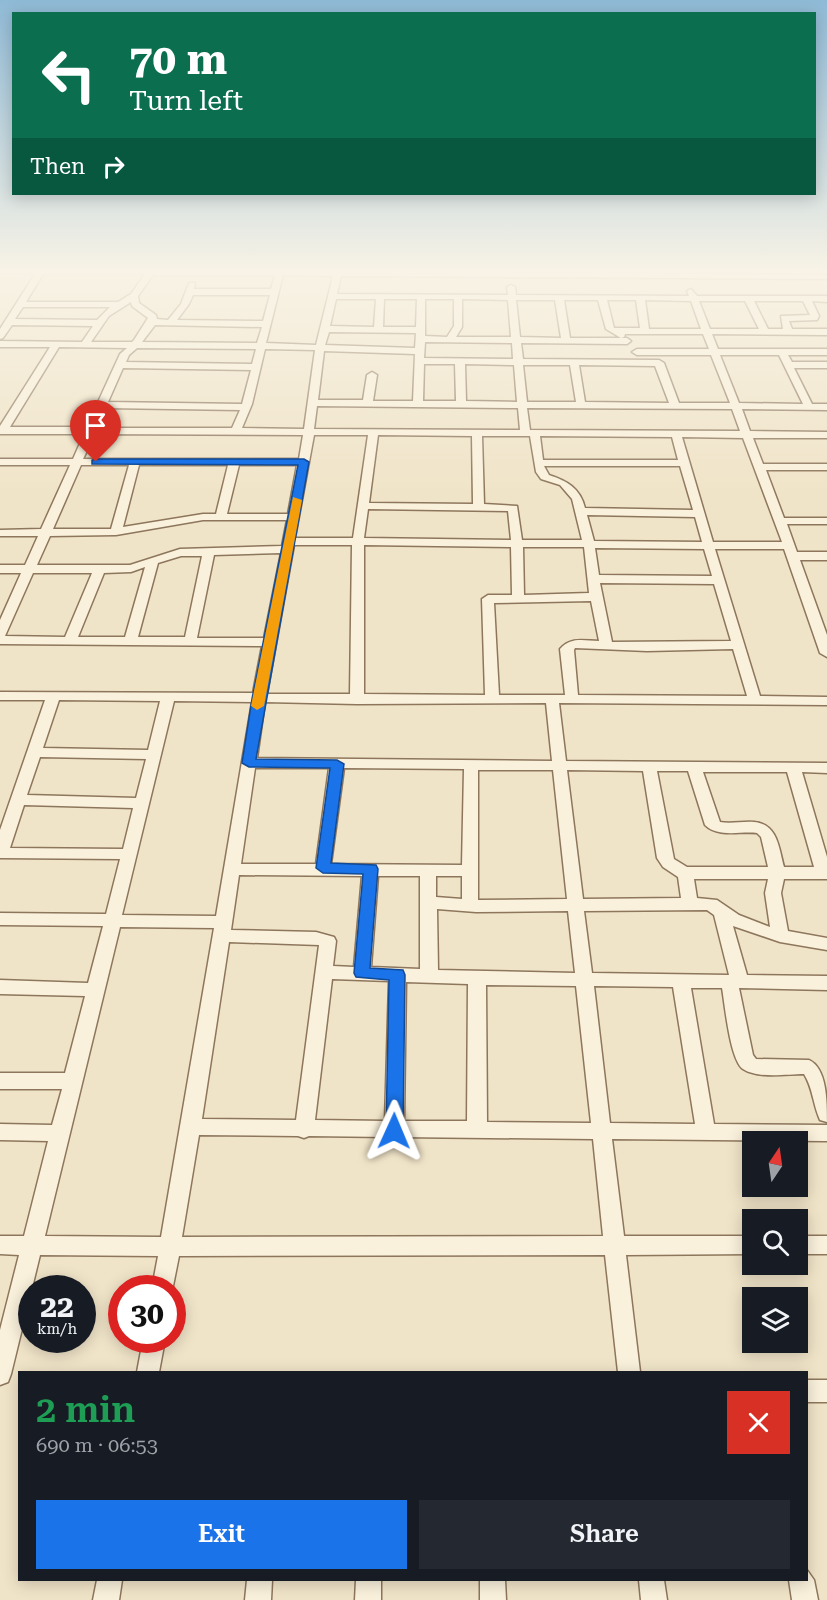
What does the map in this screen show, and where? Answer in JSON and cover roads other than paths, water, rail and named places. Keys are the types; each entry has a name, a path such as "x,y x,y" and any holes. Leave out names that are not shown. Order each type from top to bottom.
{"street":[{"path":"0,344 262,346 419,356 460,361 641,362 661,364 675,405"},
{"path":"1,430 56,344"},
{"path":"164,1275 191,1127 259,699 304,462 321,344"},
{"path":"418,404 420,344"},
{"path":"516,344 522,404 538,463 545,477 569,488 577,498 589,544 596,597 607,646"},
{"path":"591,344 595,362"},
{"path":"632,344 641,362"},
{"path":"712,344 826,648"},
{"path":"0,634 100,405 125,354 137,345"},
{"path":"235,433 245,407 262,346"},
{"path":"637,352 827,352"},
{"path":"782,352 809,407"},
{"path":"460,361 461,404"},
{"path":"574,362 581,405"},
{"path":"120,365 256,367"},
{"path":"789,365 827,365"},
{"path":"368,403 372,375"},
{"path":"313,403 827,407"},
{"path":"100,405 245,407"},
{"path":"1,430 827,435"},
{"path":"357,700 358,543 373,433"},
{"path":"477,433 479,507"},
{"path":"676,435 698,514 711,546 754,702"},
{"path":"0,475 4,462 304,462"},
{"path":"116,532 135,462"},
{"path":"221,516 234,462"},
{"path":"538,463 684,463"},
{"path":"758,467 827,467"},
{"path":"363,506 513,508 517,544 518,598"},
{"path":"579,511 698,514"},
{"path":"0,533 116,532 221,516 293,517"},
{"path":"780,521 827,521"},
{"path":"0,569 131,568 180,553 288,545 358,543 711,546 790,551 827,556"},
{"path":"190,642 209,552"},
{"path":"130,641 153,561"},
{"path":"70,641 99,569"},
{"path":"593,579 720,579"},
{"path":"492,700 486,600 492,597 596,597"},
{"path":"0,640 269,642"},
{"path":"572,699 568,646 576,644 607,646 738,645"},
{"path":"0,696 357,700 827,701"},
{"path":"53,697 0,853 130,854"},
{"path":"1,1365 168,698"},
{"path":"552,699 629,1371"},
{"path":"36,752 155,755"},
{"path":"249,763 827,768"},
{"path":"323,868 337,764"},
{"path":"471,765 470,901 472,905"},
{"path":"649,765 666,862 683,873 686,878 690,904"},
{"path":"694,766 710,821 715,826 762,829 768,836 777,873 773,892 780,936"},
{"path":"683,873 825,873 793,768"},
{"path":"18,800 141,803"},
{"path":"231,869 471,871"},
{"path":"362,973 371,869"},
{"path":"428,870 429,976"},
{"path":"428,903 472,905 711,904 733,920 780,936 827,944"},
{"path":"720,912 734,982 744,1057 748,1063 755,1066 809,1067 818,1080 827,1114"},
{"path":"0,919 112,922 324,938 329,945 304,1130"},
{"path":"325,972 477,978 827,983"},
{"path":"394,1131 398,975"},
{"path":"477,978 477,1131"},
{"path":"681,980 706,1133"},
{"path":"0,987 95,990"},
{"path":"0,1082 73,1081"},
{"path":"191,1127 394,1131 827,1133"},
{"path":"0,1132 60,1133"},
{"path":"0,1245 169,1247 742,1245"},
{"path":"808,1245 827,1245"},
{"path":"148,1371 152,1353"},
{"path":"808,1391 827,1391"},
{"path":"106,1600 110,1581"},
{"path":"258,1600 260,1581"},
{"path":"368,1600 369,1581"},
{"path":"493,1581 493,1600"},
{"path":"652,1581 654,1600"},
{"path":"801,1581 805,1600"}]}
